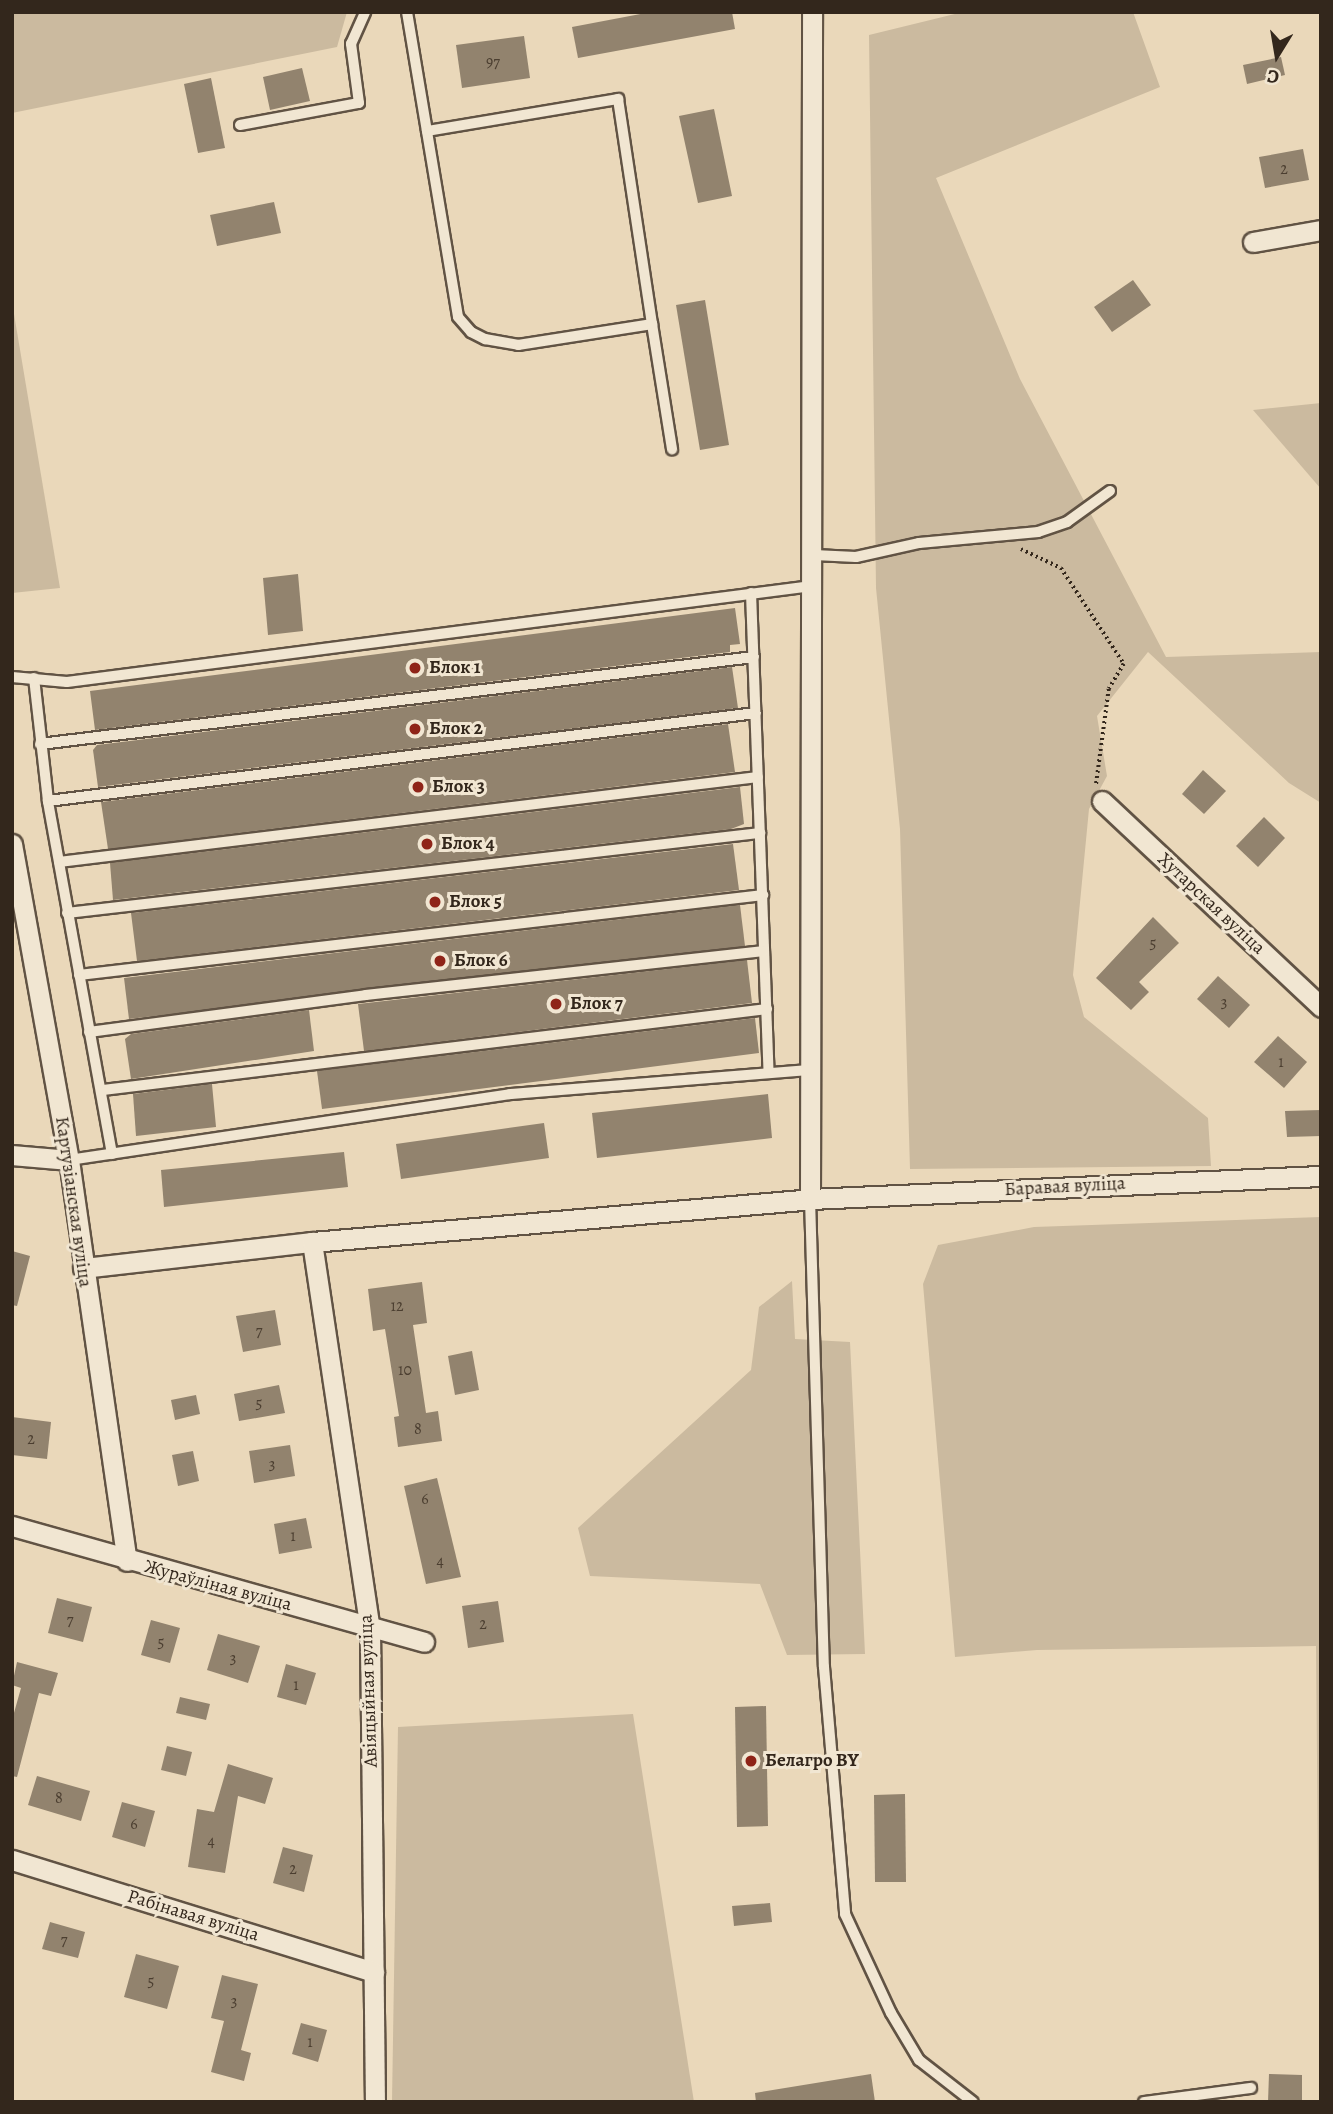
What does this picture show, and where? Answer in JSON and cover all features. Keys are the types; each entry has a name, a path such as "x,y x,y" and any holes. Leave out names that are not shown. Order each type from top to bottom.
{"street":[{"path":"810,1199 817,13"},
{"path":"1253,242 1321,230"},
{"name":"Хутарская вуліца","path":"1102,801 1321,1007"},
{"name":"Картузіанская вуліца","path":"12,844 69,1160 127,1561"},
{"path":"12,1155 69,1160"},
{"name":"Баравая вуліца","path":"83,1268 312,1242 810,1199 1321,1176"},
{"name":"Авіяцыйная вуліца","path":"312,1242 370,1628 375,2102"},
{"name":"Жураўліная вуліца","path":"12,1526 127,1561 424,1643"},
{"name":"Рабінавая вуліца","path":"12,1860 373,1972"}],"lane":[{"path":"240,125 359,103 351,44 365,12"},
{"path":"407,12 458,317 471,332 518,345 652,324"},
{"path":"427,131 618,99 672,449"},
{"path":"814,555 856,557 919,543 989,540 1038,532 1067,522 1110,491"},
{"path":"12,677 67,682 813,586"},
{"path":"751,593 769,1073"},
{"path":"40,744 754,657"},
{"path":"34,678 48,801 89,1032 103,1090 112,1154"},
{"path":"48,801 756,713"},
{"path":"59,862 758,777"},
{"path":"67,913 760,833"},
{"path":"79,975 763,895"},
{"path":"89,1032 366,995 764,951"},
{"path":"103,1090 766,1009"},
{"path":"69,1160 510,1094 810,1070"},
{"path":"810,1199 824,1667 845,1914 891,2013 919,2060 973,2102"},
{"path":"1144,2102 1219,2097 1251,2088"}],"path":[{"path":"989,540 1014,545 1061,568 1124,664 1109,689 1103,724 1095,785 1102,801"}],"shaded area":[{"path":"12,12 347,12 337,47 12,113"},
{"path":"963,12 1133,12 1160,87 936,178 1020,379 1166,657 1321,652 1321,803 1289,783 1148,652 1097,716 1107,776 1089,809 1073,975 1084,1017 1208,1118 1211,1166 910,1169 900,829 876,588 869,35"},
{"path":"12,302 60,588 12,593"},
{"path":"1321,403 1321,489 1253,410"},
{"path":"1321,1217 1320,2102 1316,1646 1037,1650 955,1657 923,1284 938,1245 1034,1227"},
{"path":"792,1281 795,1339 850,1342 865,1654 787,1655 760,1584 590,1576 578,1528 751,1370 759,1307"},
{"path":"633,1714 694,2102 392,2102 398,1727"}],"building":[{"path":"651,12 732,12 735,29 578,58 572,27"},
{"path":"524,36 530,78 462,88 456,45"},
{"path":"1281,57 1285,75 1247,84 1243,65"},
{"path":"302,68 310,101 270,110 263,77"},
{"path":"211,78 225,148 198,153 184,84"},
{"path":"714,109 732,196 698,203 679,116"},
{"path":"1303,149 1309,180 1265,188 1259,157"},
{"path":"274,202 281,233 217,246 210,215"},
{"path":"1133,280 1151,305 1112,332 1094,307"},
{"path":"705,300 729,445 700,450 676,305"},
{"path":"298,574 303,631 268,635 263,578"},
{"name":"Блок 1","path":"735,608 740,644 730,645 730,652 95,730 90,691"},
{"name":"Блок 2","path":"732,667 738,708 98,787 93,750 97,745"},
{"name":"Блок 3","path":"728,724 735,772 108,849 101,802"},
{"path":"1203,770 1226,791 1204,814 1182,794"},
{"name":"Блок 4","path":"740,787 744,824 731,829 113,900 110,863"},
{"path":"1264,817 1285,838 1258,867 1236,846"},
{"name":"Блок 5","path":"733,844 739,890 137,961 131,913"},
{"name":"Блок 6","path":"740,905 745,946 129,1019 124,978"},
{"path":"1153,917 1179,943 1139,982 1149,992 1131,1010 1096,978"},
{"name":"Блок 7","path":"747,960 752,1003 364,1051 358,1004"},
{"path":"1218,976 1250,1005 1229,1028 1197,999"},
{"path":"309,1010 314,1051 131,1079 125,1039 131,1034"},
{"path":"755,1018 759,1053 322,1109 317,1071"},
{"path":"1278,1036 1307,1062 1284,1088 1254,1062"},
{"path":"212,1084 216,1127 136,1136 133,1094"},
{"path":"768,1094 772,1138 597,1158 592,1113"},
{"path":"1321,1110 1321,1136 1287,1137 1285,1111"},
{"path":"544,1123 549,1158 401,1179 396,1144"},
{"path":"344,1152 348,1187 164,1207 161,1170"},
{"path":"12,1251 30,1256 17,1306 12,1305"},
{"path":"422,1282 427,1323 413,1325 426,1413 438,1411 442,1441 398,1447 394,1417 399,1416 385,1329 373,1331 368,1289"},
{"path":"275,1310 281,1345 243,1352 236,1316"},
{"path":"472,1351 479,1390 455,1395 448,1356"},
{"path":"279,1385 285,1413 239,1421 234,1394"},
{"path":"196,1395 200,1414 175,1420 171,1400"},
{"path":"12,1417 51,1422 47,1459 12,1455"},
{"path":"290,1445 295,1476 254,1483 249,1451"},
{"path":"193,1451 199,1481 178,1486 172,1455"},
{"path":"437,1478 461,1577 426,1584 404,1486"},
{"path":"306,1518 312,1548 279,1554 274,1524"},
{"path":"57,1598 92,1607 83,1642 48,1633"},
{"path":"498,1601 504,1642 468,1648 462,1606"},
{"path":"151,1620 180,1628 170,1663 141,1655"},
{"path":"218,1634 260,1646 248,1683 207,1670"},
{"path":"17,1662 58,1673 51,1696 39,1693 17,1777 12,1776 12,1720 21,1688 12,1685"},
{"path":"286,1664 316,1673 306,1705 277,1697"},
{"path":"180,1697 210,1704 206,1720 176,1713"},
{"path":"766,1706 768,1826 737,1827 735,1707"},
{"path":"167,1746 192,1752 186,1776 161,1770"},
{"path":"228,1764 273,1778 265,1804 238,1796 225,1873 188,1867 197,1809 214,1812"},
{"path":"37,1776 90,1791 81,1821 28,1805"},
{"path":"905,1794 906,1882 875,1882 874,1795"},
{"path":"122,1802 155,1811 145,1847 112,1837"},
{"path":"283,1847 313,1855 304,1892 273,1883"},
{"path":"770,1903 772,1922 734,1926 732,1906"},
{"path":"50,1922 85,1932 78,1958 42,1949"},
{"path":"136,1954 179,1966 167,2009 124,1997"},
{"path":"222,1975 258,1984 241,2050 251,2053 244,2081 211,2072 224,2021 211,2018"},
{"path":"301,2023 327,2030 318,2062 292,2054"},
{"path":"871,2074 875,2102 756,2102 755,2093"},
{"path":"1269,2074 1302,2075 1302,2102 1268,2102"}],"place":[{"name":"Блок 1","path":"415,668"},
{"name":"Блок 2","path":"415,729"},
{"name":"Блок 3","path":"418,787"},
{"name":"Блок 4","path":"427,844"},
{"name":"Блок 5","path":"435,902"},
{"name":"Блок 6","path":"440,961"},
{"name":"Блок 7","path":"556,1004"},
{"name":"Белагро BY","path":"751,1761"}]}
